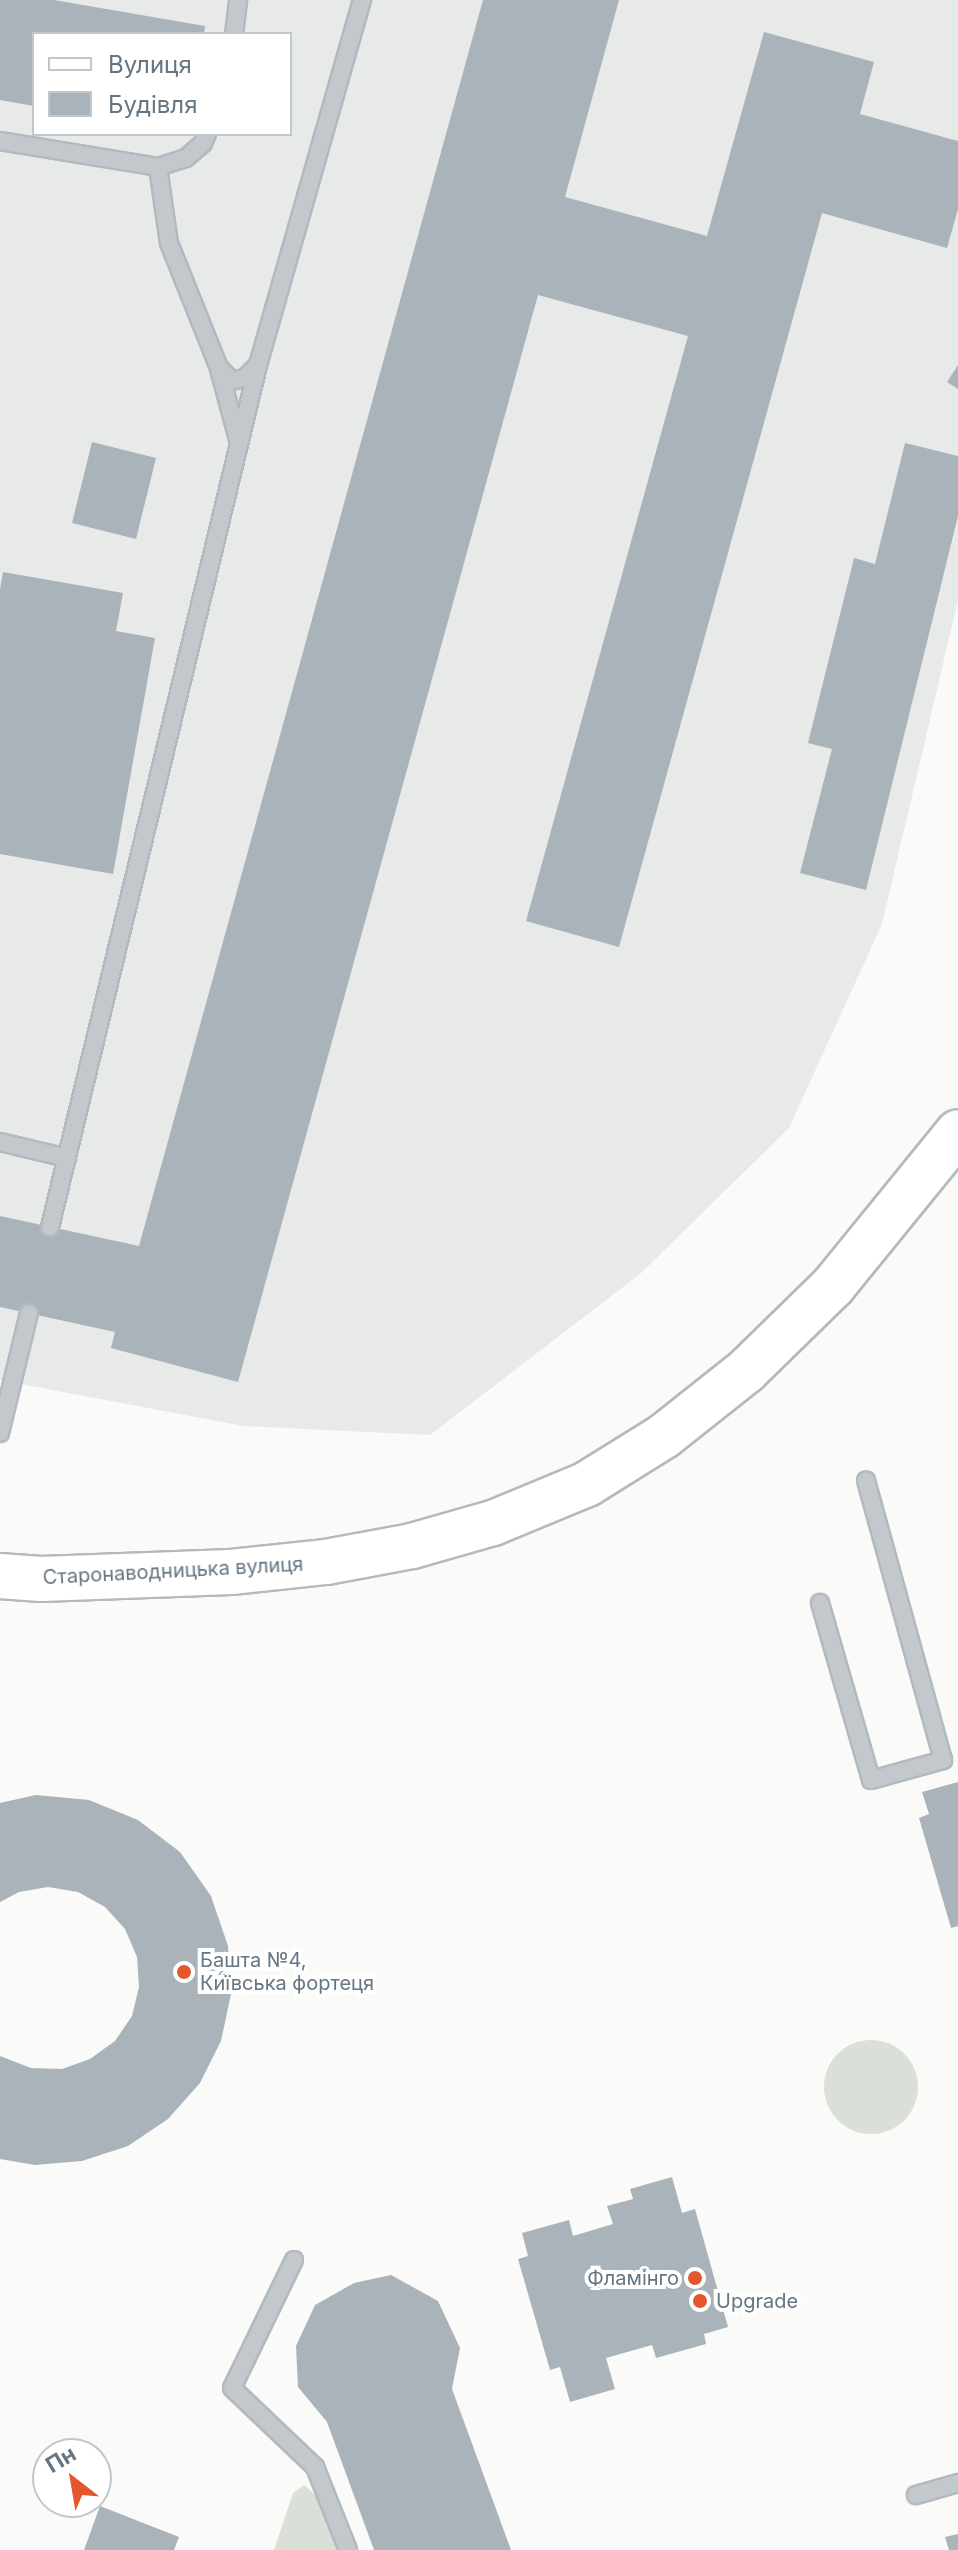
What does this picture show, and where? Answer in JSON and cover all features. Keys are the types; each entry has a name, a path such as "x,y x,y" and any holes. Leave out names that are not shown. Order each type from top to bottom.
{"main road":[{"name":"Старонаводницька вулиця","path":"0,1576 41,1579 231,1572 326,1562 412,1546 493,1523 587,1484 664,1436 746,1371 833,1286 958,1132"}],"lane":[{"path":"234,32 238,0"},
{"path":"50,1227 258,365 362,0"},
{"path":"0,141 158,167 186,158 203,143 206,136"},
{"path":"158,167 169,243 219,368 239,445"},
{"path":"219,368 232,381 245,378 258,365"},
{"path":"0,1142 67,1158"},
{"path":"0,1433 29,1313"},
{"path":"820,1603 871,1780 943,1760 866,1480"},
{"path":"294,2260 232,2388 315,2467 348,2550"},
{"path":"916,2495 958,2483"}],"shaded area":[{"path":"0,0 958,0 958,600 882,924 789,1128 640,1274 430,1435 243,1426 0,1380"},
{"path":"871,2040 889,2044 904,2054 914,2069 918,2087 914,2105 904,2120 889,2130 871,2134 853,2130 838,2120 828,2105 824,2087 828,2069 838,2054 853,2044"},
{"path":"304,2485 339,2517 345,2550 274,2550 293,2493"}],"building":[{"path":"0,0 54,0 205,26 204,32 32,32 32,106 0,100"},
{"path":"483,0 619,0 565,197 707,236 764,32 874,62 860,114 958,141 958,209 947,248 822,213 619,947 526,921 688,336 538,295 238,1382 111,1348 115,1332 0,1307 0,1216 139,1246"},
{"path":"958,365 958,389 947,382"},
{"path":"92,442 156,458 136,539 72,523"},
{"path":"905,443 958,456 958,516 866,890 800,873 832,749 808,743 854,558 875,564"},
{"path":"3,572 123,593 116,631 155,638 113,874 0,854 0,589"},
{"path":"958,1782 958,1926 951,1928 919,1818 929,1814 922,1792"},
{"name":"Башта №4, Київська фортеця","path":"36,1795 89,1800 138,1820 180,1852 211,1896 228,1946 231,1994 221,2041 200,2083 168,2119 128,2146 82,2161 35,2165 0,2159 0,2056 31,2068 62,2069 90,2059 115,2041 132,2016 139,1987 137,1957 125,1929 105,1907 78,1892 48,1887 19,1892 0,1902 0,1803"},
{"path":"672,2177 682,2213 695,2209 728,2327 704,2334 706,2344 656,2358 652,2345 606,2358 615,2389 570,2402 560,2367 550,2370 518,2259 528,2256 522,2233 569,2220 573,2236 613,2224 607,2206 633,2199 630,2189"},
{"path":"391,2275 438,2301 460,2348 452,2389 511,2550 374,2550 327,2422 298,2387 296,2346 315,2305 354,2283"},
{"path":"112,2511 179,2537 174,2550 84,2550 96,2518 112,2518"},
{"path":"958,2534 958,2550 949,2550 945,2537"}],"place":[{"name":"Башта №4, Київська фортеця","path":"184,1972"},
{"name":"Фламінго","path":"695,2278"},
{"name":"Upgrade","path":"700,2301"}]}
